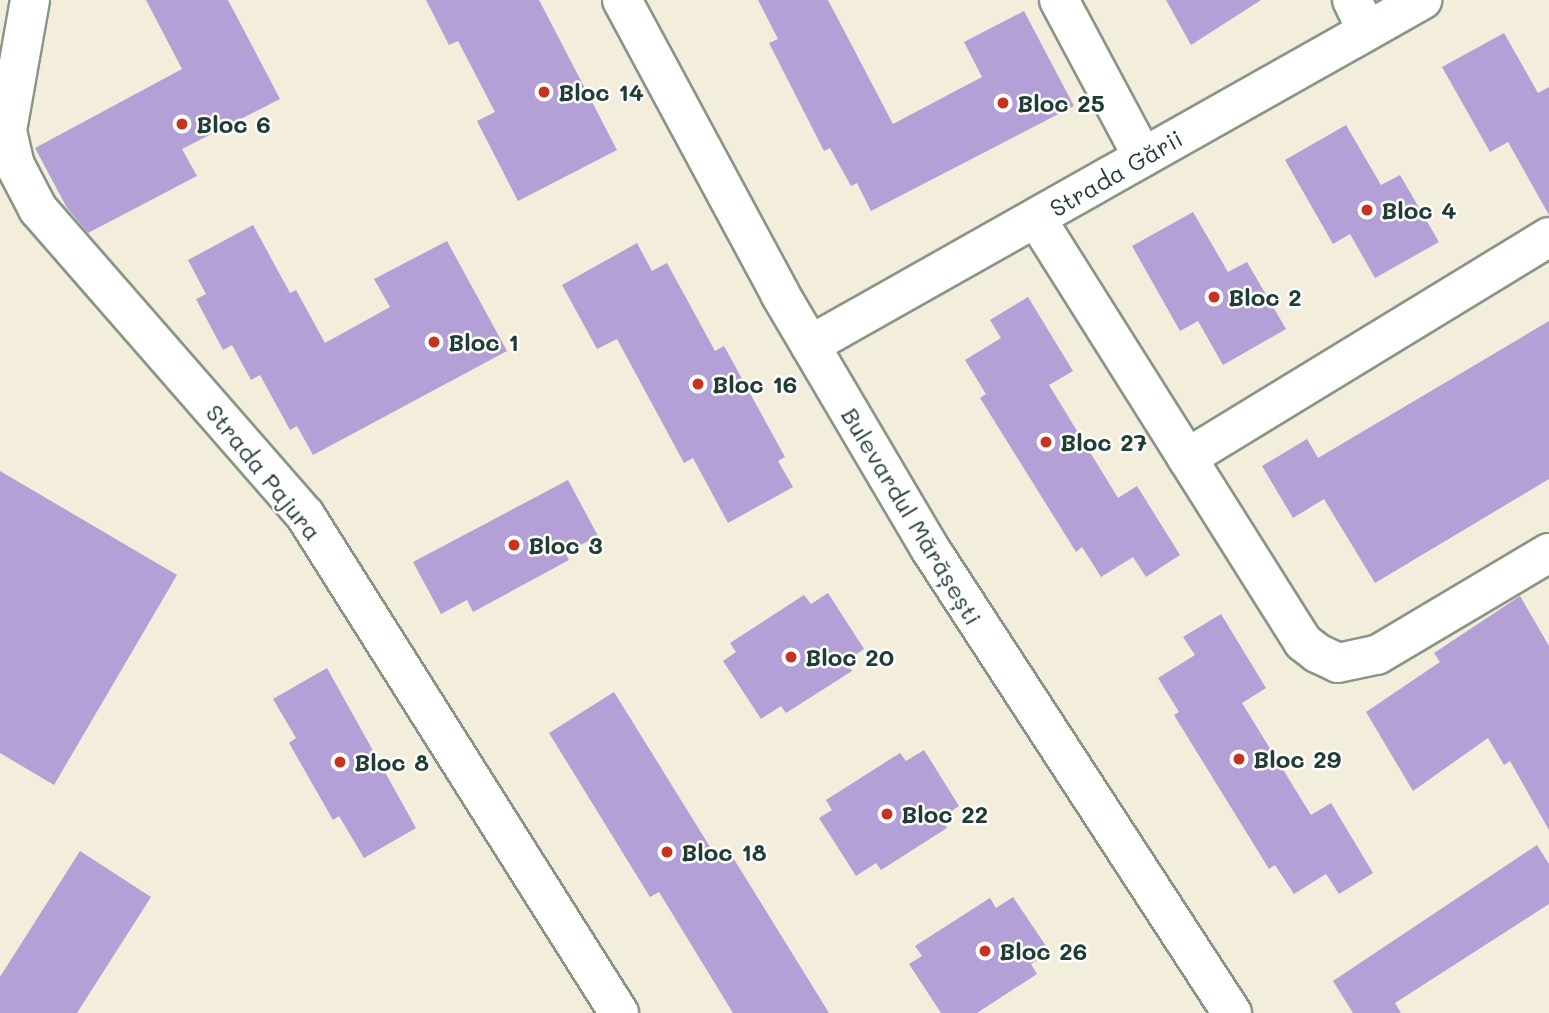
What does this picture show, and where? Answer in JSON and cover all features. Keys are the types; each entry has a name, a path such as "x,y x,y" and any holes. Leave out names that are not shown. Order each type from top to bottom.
{"main road":[{"name":"Strada Pajura","path":"30,0 7,131 15,165 38,209 305,515 619,1013"},
{"name":"Bulevardul Mărășești","path":"622,0 810,345 958,594 1232,1013"},
{"path":"1059,0 1143,157"},
{"name":"Strada Gării","path":"810,345 1143,157 1360,15 1422,0"},
{"path":"1036,218 1303,642 1338,663 1377,655 1549,553"},
{"path":"1187,458 1549,237"}],"building":[{"name":"Bloc 6","path":"146,0 228,0 280,99 182,149 197,176 88,233 67,208 35,148 182,69"},
{"name":"Bloc 14","path":"426,0 539,0 617,150 518,201 477,121 495,112 458,41 449,45"},
{"name":"Bloc 25","path":"758,0 828,0 893,124 982,77 964,42 1024,11 1074,106 871,211 857,183 851,186 830,148 824,151 769,43 778,39"},
{"path":"1166,0 1261,0 1191,45"},
{"path":"1504,33 1538,93 1549,87 1549,215 1508,142 1490,152 1442,67"},
{"name":"Bloc 4","path":"1346,125 1381,185 1400,175 1439,242 1375,278 1350,234 1333,244 1285,160"},
{"name":"Bloc 2","path":"1193,212 1228,272 1247,262 1286,329 1223,365 1198,321 1180,331 1132,246"},
{"name":"Bloc 1","path":"253,225 290,293 296,290 325,343 390,307 374,279 447,241 507,351 313,455 297,426 290,430 260,375 251,380 232,345 223,350 196,299 206,294 188,260"},
{"name":"Bloc 16","path":"637,243 652,271 667,263 715,351 724,346 785,457 778,461 793,487 728,523 693,458 684,463 617,339 597,349 562,285"},
{"name":"Bloc 27","path":"1028,297 1073,371 1049,385 1118,498 1137,486 1180,555 1146,577 1133,557 1101,577 1082,547 1076,552 980,398 986,394 965,360 1001,338 990,320"},
{"path":"1549,321 1549,479 1375,583 1324,499 1293,518 1262,466 1307,439 1318,458"},
{"path":"0,471 177,575 54,785 0,753"},
{"name":"Bloc 3","path":"568,480 598,536 565,553 569,560 473,612 467,600 441,614 413,562"},
{"name":"Bloc 20","path":"828,593 864,649 846,661 852,671 786,713 781,706 761,719 723,661 736,652 730,643 804,595 811,604"},
{"path":"1520,596 1549,646 1549,830 1510,761 1504,765 1488,738 1413,791 1366,712 1440,662 1434,653"},
{"name":"Bloc 29","path":"1221,614 1266,688 1242,703 1311,815 1331,803 1373,873 1339,894 1326,874 1294,894 1275,865 1269,869 1174,715 1179,712 1158,678 1195,655 1183,637"},
{"name":"Bloc 8","path":"327,668 416,828 364,858 339,816 333,820 289,743 296,738 273,699"},
{"name":"Bloc 18","path":"614,692 715,855 727,848 829,1013 733,1013 659,892 650,897 549,733"},
{"name":"Bloc 22","path":"924,750 959,806 941,818 947,828 881,870 876,863 856,876 819,818 832,810 826,800 900,753 906,761"},
{"path":"1537,845 1549,864 1549,904 1395,1003 1401,1013 1353,1013 1333,981"},
{"path":"80,851 151,897 77,1013 0,1013 0,977"},
{"name":"Bloc 26","path":"1013,897 1050,952 1031,964 1037,974 977,1013 941,1013 909,964 922,956 915,946 990,898 996,908"}],"place":[{"name":"Bloc 14","path":"544,92"},
{"name":"Bloc 25","path":"1003,103"},
{"name":"Bloc 6","path":"182,124"},
{"name":"Bloc 4","path":"1367,210"},
{"name":"Bloc 2","path":"1214,297"},
{"name":"Bloc 1","path":"434,342"},
{"name":"Bloc 16","path":"698,384"},
{"name":"Bloc 27","path":"1046,442"},
{"name":"Bloc 3","path":"514,545"},
{"name":"Bloc 20","path":"791,657"},
{"name":"Bloc 29","path":"1239,759"},
{"name":"Bloc 8","path":"340,762"},
{"name":"Bloc 22","path":"887,814"},
{"name":"Bloc 18","path":"667,852"},
{"name":"Bloc 26","path":"985,951"}]}
